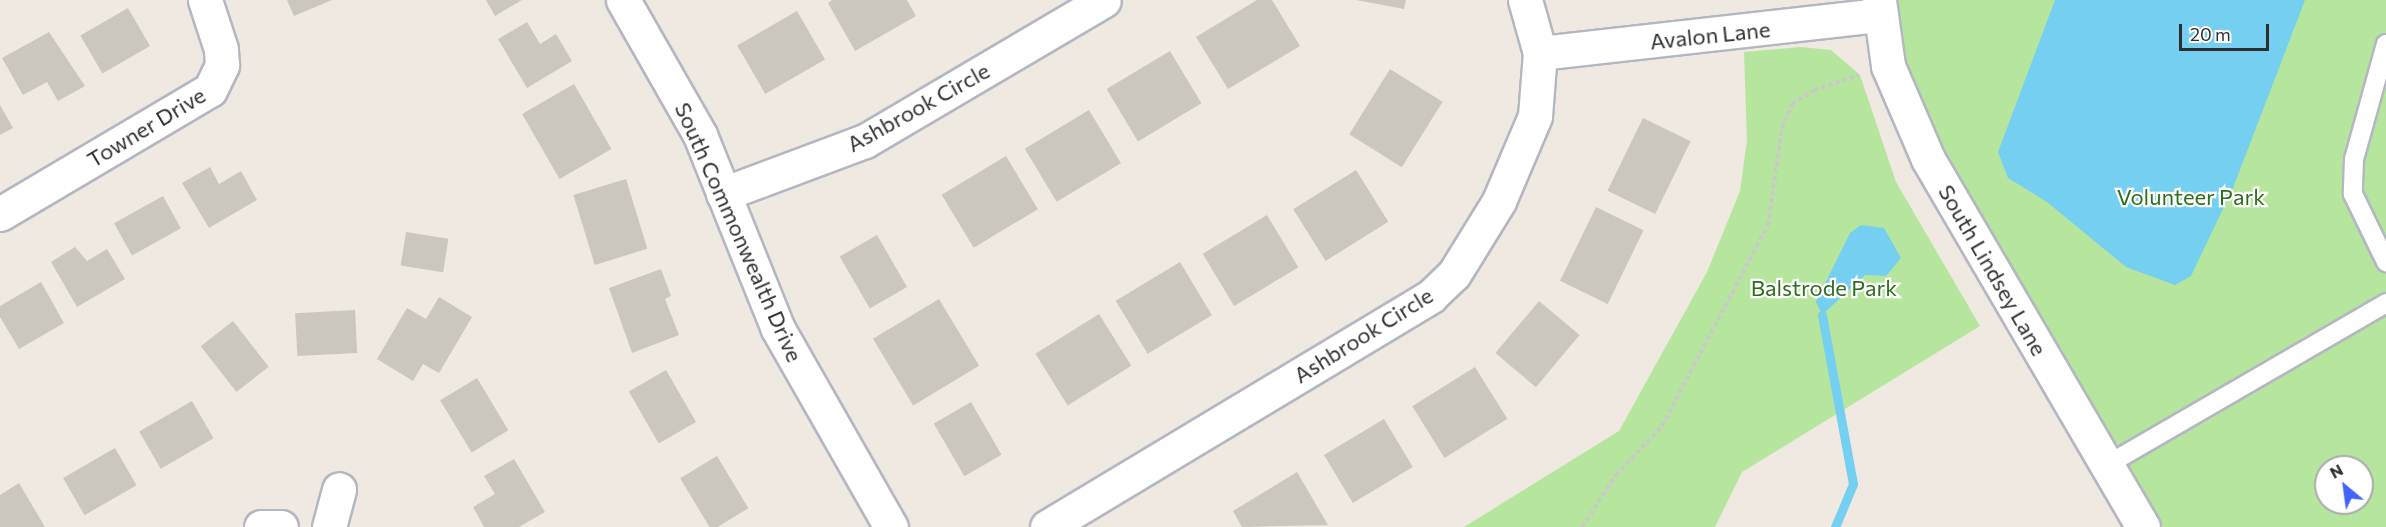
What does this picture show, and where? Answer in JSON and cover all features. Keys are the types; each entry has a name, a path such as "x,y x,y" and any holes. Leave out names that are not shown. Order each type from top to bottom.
{"street":[{"name":"Towner Drive","path":"0,214 210,90 222,65 221,49 205,0"},
{"name":"South Commonwealth Drive","path":"623,0 700,135 778,329 891,527"},
{"name":"Ashbrook Circle","path":"723,194 865,141 1104,0"},
{"name":"Ashbrook Circle","path":"1047,527 1431,296 1468,254 1526,144 1536,107 1540,53 1525,0"},
{"name":"Avalon Lane","path":"1540,53 1879,8"},
{"name":"South Lindsey Lane","path":"1879,8 1888,66 1928,159 2143,527"},
{"path":"329,527 339,489"},
{"path":"261,527 281,527"}],"lane":[{"path":"2386,44 2354,159 2353,194 2386,262"},
{"path":"2107,465 2386,303"}],"path":[{"path":"1582,527 1616,475 1662,426 1767,225 1782,128 1792,104 1814,90 1888,66"}],"green space":[{"name":"Volunteer Park","path":"1879,0 2386,0 2386,527 2163,527 1892,78"},
{"name":"Balstrode Park","path":"1801,47 1831,50 1860,75 1896,182 1980,326 1742,472 1715,527 1464,527 1619,431 1707,272 1740,191 1747,140 1744,52"}],"water":[{"path":"2055,0 2305,0 2233,188 2191,276 2175,285 2126,267 2047,202 2008,178 1998,152"},
{"path":"1861,225 1884,228 1901,258 1886,276 1865,275 1822,315 1816,302 1850,233"}],"building":[{"path":"287,0 332,0 294,16"},
{"path":"486,0 522,0 495,16"},
{"path":"832,0 907,0 916,16 855,51 828,3"},
{"path":"1257,0 1272,0 1300,46 1228,89 1196,37"},
{"path":"1356,0 1406,0 1404,9"},
{"path":"128,8 150,46 102,74 80,36"},
{"path":"797,11 825,59 765,94 737,46"},
{"path":"527,22 540,44 556,34 572,61 527,88 498,39"},
{"path":"49,32 85,86 58,101 47,82 23,95 2,58"},
{"path":"1170,51 1201,103 1138,141 1107,89"},
{"path":"1390,69 1443,102 1402,167 1349,134"},
{"path":"574,84 612,149 560,179 522,114"},
{"path":"0,105 13,128 0,135"},
{"path":"1089,110 1121,163 1057,202 1025,149"},
{"path":"1643,118 1691,141 1655,214 1607,191"},
{"path":"1006,156 1038,209 974,248 942,195"},
{"path":"210,167 219,184 241,171 257,200 209,228 182,183"},
{"path":"1356,170 1388,222 1326,261 1293,209"},
{"path":"626,179 647,249 595,265 573,195"},
{"path":"163,196 181,228 132,256 114,223"},
{"path":"1596,207 1644,230 1608,304 1560,281"},
{"path":"1267,215 1298,267 1234,306 1203,254"},
{"path":"406,232 448,239 443,272 401,266"},
{"path":"877,235 907,287 870,308 840,256"},
{"path":"75,247 87,261 107,249 125,279 77,307 51,262"},
{"path":"1180,262 1212,315 1148,354 1116,301"},
{"path":"661,269 671,296 665,299 679,335 632,353 609,288"},
{"path":"41,282 64,323 19,349 0,317 0,306"},
{"path":"439,297 472,317 439,373 423,364 413,381 377,359 407,308 426,319"},
{"path":"939,299 979,366 913,406 873,339"},
{"path":"1539,301 1580,335 1536,387 1495,353"},
{"path":"355,310 357,353 297,356 295,313"},
{"path":"1099,314 1131,366 1068,405 1035,354"},
{"path":"233,321 269,367 236,392 201,346"},
{"path":"1475,367 1507,419 1445,458 1412,406"},
{"path":"666,370 696,422 659,443 629,392"},
{"path":"477,378 508,430 472,452 440,400"},
{"path":"192,401 213,438 161,469 139,432"},
{"path":"971,402 1002,455 964,476 934,424"},
{"path":"1384,419 1413,467 1353,503 1324,455"},
{"path":"115,448 136,485 85,515 63,478"},
{"path":"717,456 748,508 717,527 709,527 680,478"},
{"path":"514,459 545,512 519,527 484,527 473,507 495,494 484,476"},
{"path":"1297,472 1328,525 1242,527 1233,511"},
{"path":"19,483 45,527 0,527 0,495"}],"waterway":[{"path":"1822,315 1853,484 1835,527"}]}
